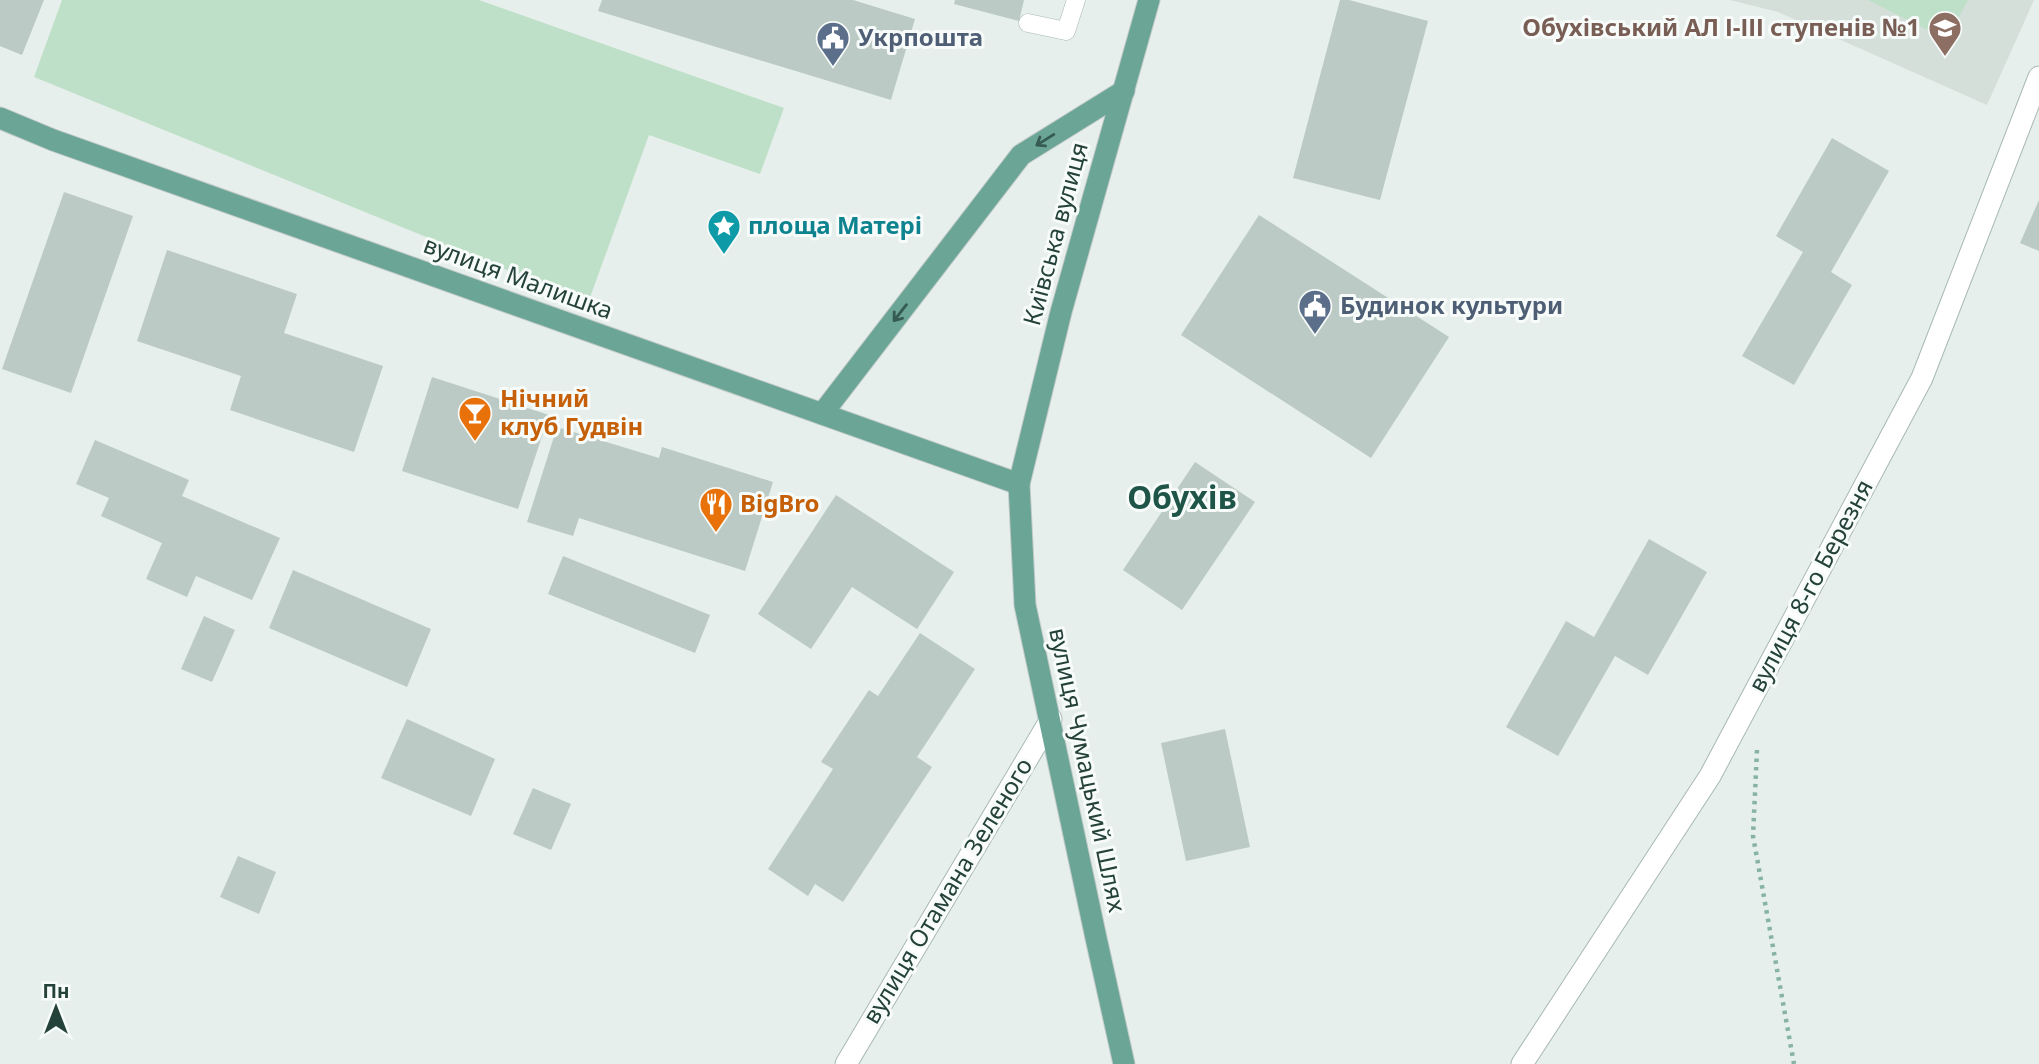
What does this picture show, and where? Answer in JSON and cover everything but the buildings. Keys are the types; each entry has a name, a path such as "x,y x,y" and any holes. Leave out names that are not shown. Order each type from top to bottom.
{"main road":[{"name":"Київська вулиця","path":"1019,484 1061,312 1149,0"},
{"path":"822,414 1021,155 1124,91"},
{"name":"вулиця Малишка","path":"0,118 65,144 1019,484"},
{"name":"вулиця Чумацький Шлях","path":"1019,484 1025,605 1124,1064"}],"street":[{"name":"вулиця 8-го Березня","path":"1522,1064 1710,776 1922,378 2039,77"},
{"name":"вулиця Отамана Зеленого","path":"846,1064 1051,719"}],"lane":[{"path":"1028,23 1066,32 1076,0"}],"path":[{"path":"1758,738 1753,836 1794,1064"}],"shaded area":[{"name":"Обухівський АЛ І-ІІІ ступенів №1","path":"1730,0 2034,0 1987,105 1778,12"}],"green space":[{"path":"62,0 479,0 784,108 760,174 649,135 588,303 34,77"},
{"path":"1868,0 1968,0 1947,40"}],"place":[{"name":"Обухівський АЛ І-ІІІ ступенів №1","path":"1945,58"},
{"name":"Укрпошта","path":"833,68"},
{"name":"площа Матері","path":"724,256"},
{"name":"Будинок культури","path":"1315,336"},
{"name":"Нічний клуб Гудвін","path":"475,443"},
{"name":"BigBro","path":"716,534"}],"district":[{"name":"Обухів","path":"1182,498"}]}
